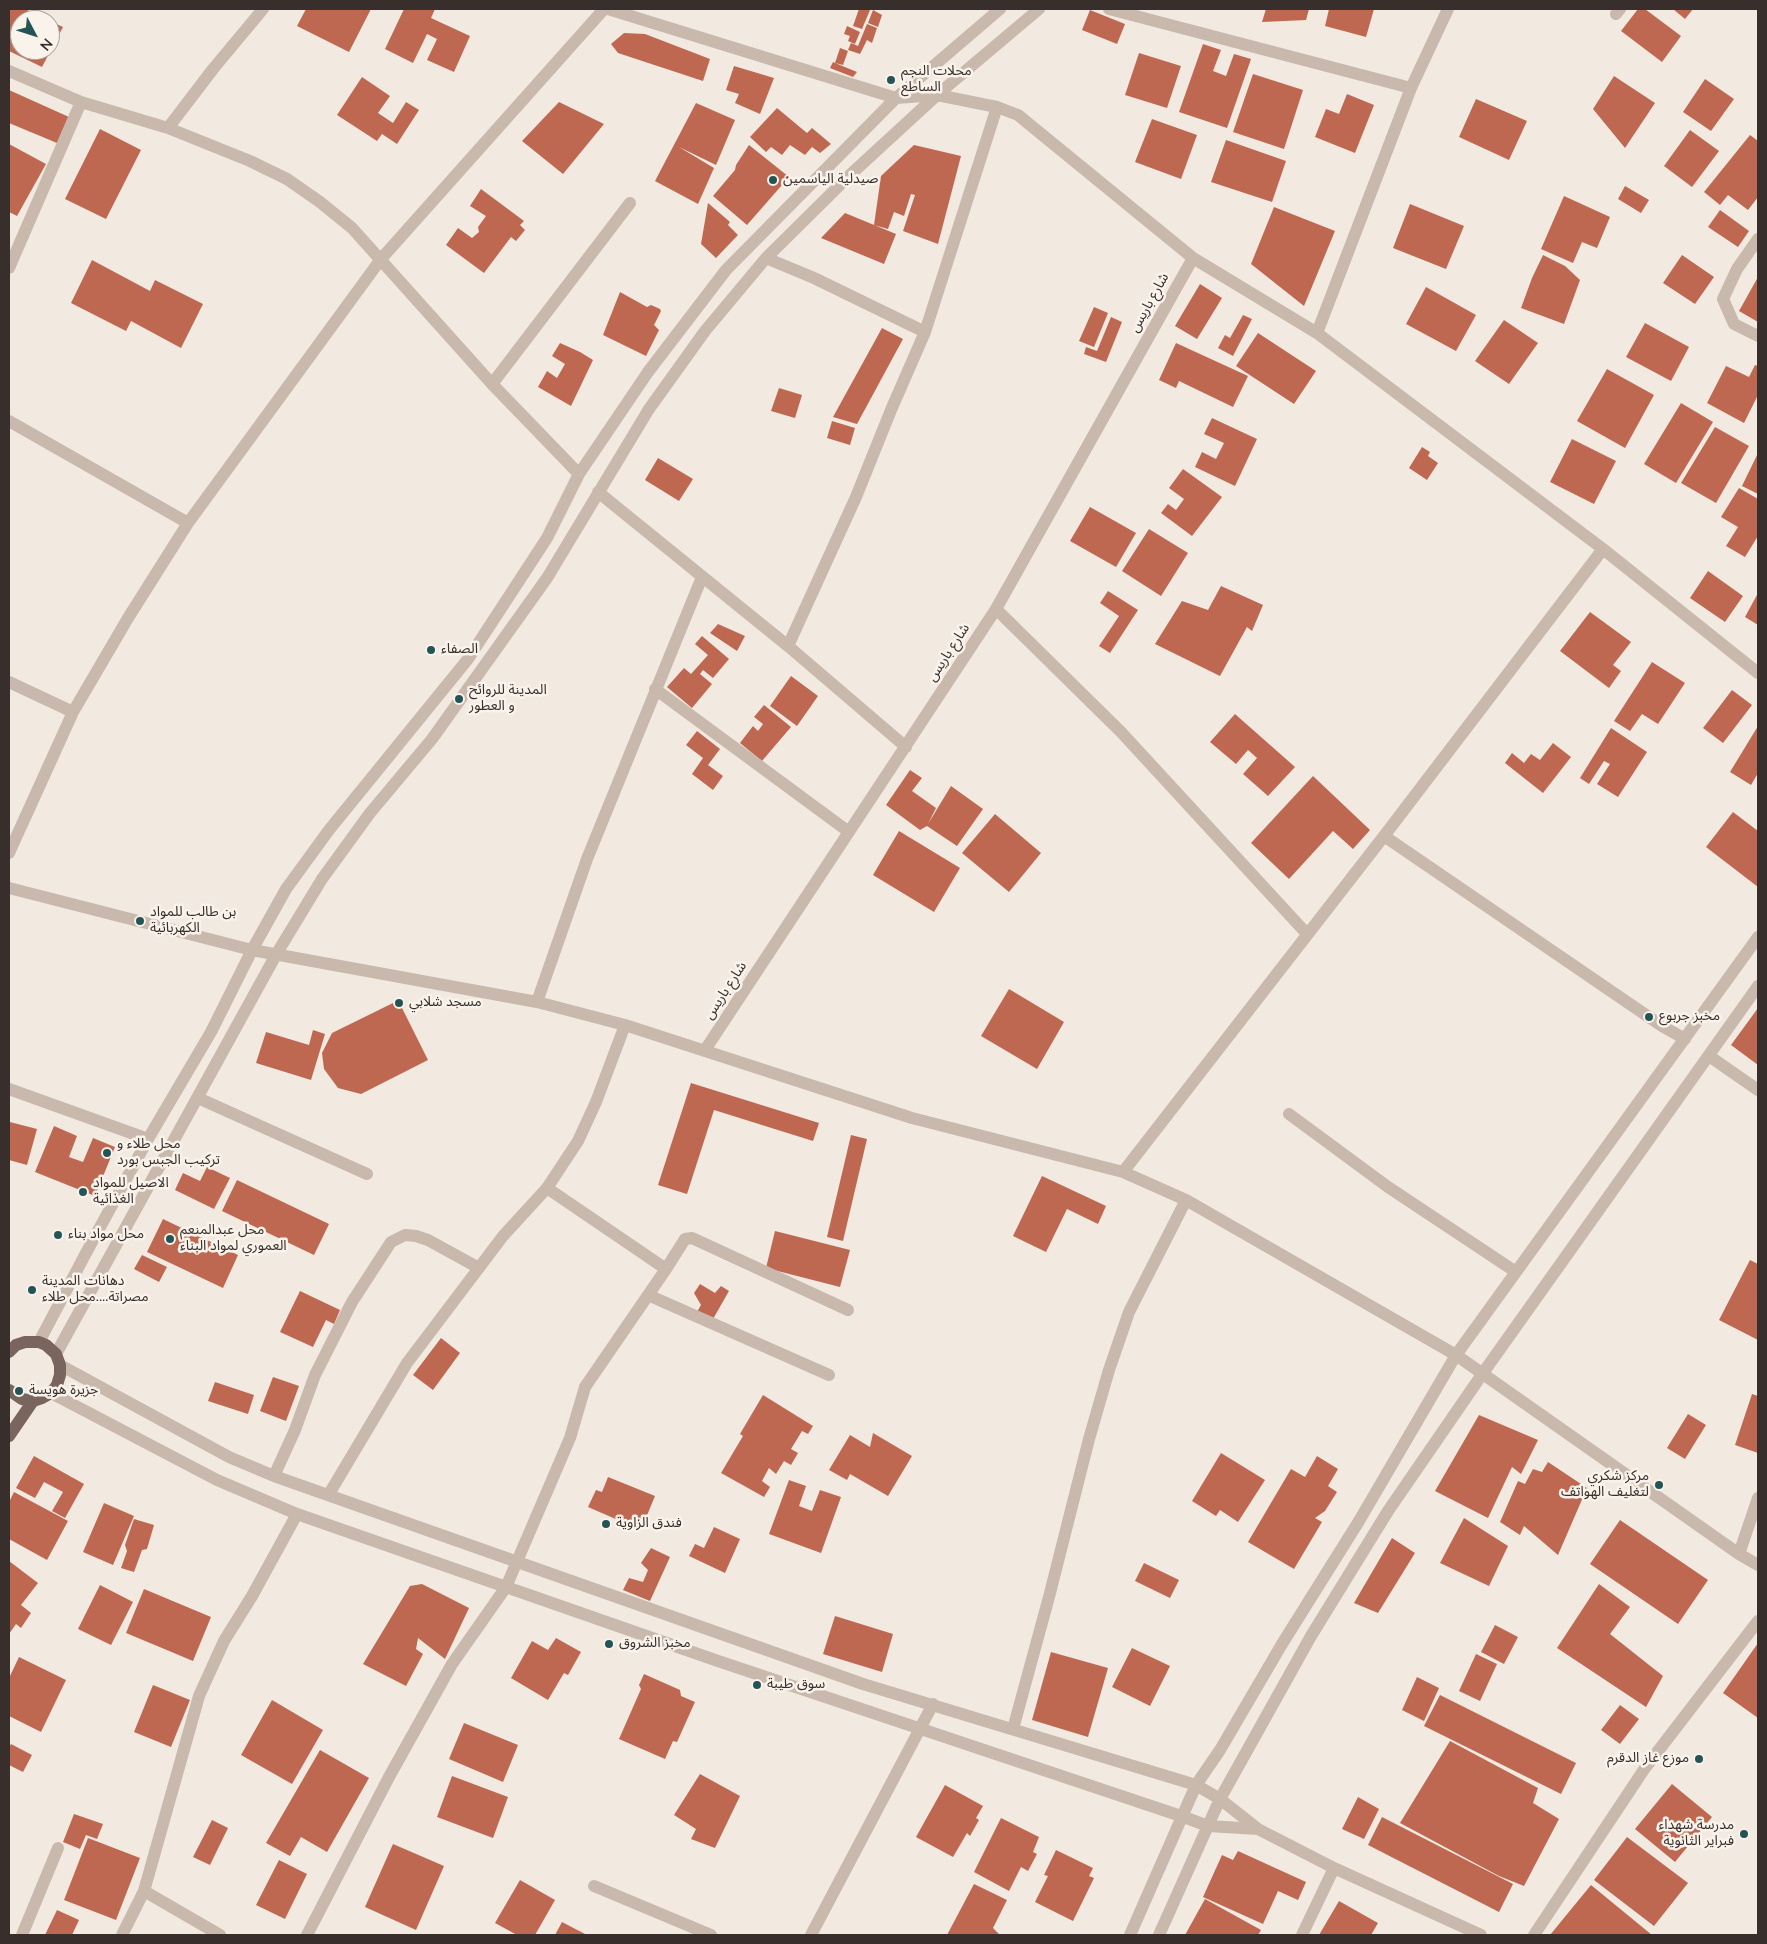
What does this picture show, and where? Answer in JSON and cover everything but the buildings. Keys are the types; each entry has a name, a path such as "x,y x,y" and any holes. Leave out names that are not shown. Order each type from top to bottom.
{"main road":[{"path":"9,1352 16,1345 25,1342 39,1342 46,1345 58,1360 60,1375 57,1385 50,1394 42,1398 33,1401 10,1394"},
{"path":"9,1436 33,1401"}],"street":[{"path":"168,128 212,69 263,9"},
{"path":"9,853 73,712 128,618 188,523 381,259 604,9"},
{"path":"608,9 896,98 937,95 997,107 1018,115 1192,258 1318,333 1603,549 1758,673"},
{"path":"39,1342 148,1139 211,1032 252,950 286,889 329,830 423,716 473,651 546,538 579,474 648,372 726,270 896,98 1000,9"},
{"path":"1039,9 937,95 850,174 766,258 705,330 649,409 547,578 432,739 370,813 322,879 277,954 58,1360 229,1457 274,1476 864,1684 1196,1785 1220,1799 1258,1829 1334,1868 1480,1935"},
{"path":"1108,9 1411,88"},
{"path":"1318,333 1411,88 1448,9"},
{"path":"9,70 81,102 168,128 250,161 287,179 320,202 352,228 492,384 579,474"},
{"path":"9,268 81,102"},
{"path":"788,646 856,497 925,332 997,107"},
{"path":"492,384 630,203"},
{"path":"1758,239 1737,269 1723,299 1734,324 1758,336"},
{"path":"766,258 814,278 925,332"},
{"name":"شارع باريس","path":"705,1050 996,609 1192,258"},
{"path":"9,421 188,523"},
{"path":"598,492 788,646 906,747"},
{"path":"1123,1172 1384,836 1603,549"},
{"path":"537,1002 586,859 702,577"},
{"path":"996,609 1121,732 1307,934"},
{"path":"9,682 73,712"},
{"path":"655,689 849,832"},
{"path":"1384,836 1662,1026 1686,1039"},
{"path":"9,888 252,950 537,1002 625,1025 912,1118 1123,1172 1186,1200 1456,1354 1739,1554 1758,1565"},
{"path":"1130,1935 1196,1785 1220,1750 1282,1644 1359,1521 1456,1354 1686,1039 1758,937"},
{"path":"1159,1935 1220,1799 1311,1636 1377,1528 1483,1374 1758,986"},
{"path":"329,1494 407,1363 508,1230 547,1188 578,1142 596,1102 625,1025"},
{"path":"1709,1056 1758,1090"},
{"path":"9,1089 148,1139"},
{"path":"198,1098 367,1174"},
{"path":"1289,1114 1388,1187 1516,1272"},
{"path":"547,1188 666,1269"},
{"path":"1013,1729 1109,1370 1129,1312 1186,1200"},
{"path":"274,1476 319,1367 352,1302 391,1242 405,1236 416,1236 428,1240 479,1268"},
{"path":"307,1935 388,1777 452,1664 506,1587 570,1438 585,1387 685,1239 692,1238 848,1310"},
{"path":"648,1295 829,1375"},
{"path":"50,1394 217,1480 297,1514 920,1729 1208,1826 1258,1829"},
{"path":"1739,1554 1758,1498"},
{"path":"122,1935 144,1891 199,1696 224,1641 252,1596 297,1514"},
{"path":"1534,1935 1645,1768 1758,1621"},
{"path":"811,1935 933,1704"},
{"path":"22,1935 58,1848"},
{"path":"1302,1935 1334,1868"},
{"path":"594,1886 710,1935"},
{"path":"144,1891 220,1935"}],"place":[{"name":"محلات النجم الساطع","path":"891,80"},
{"name":"صيدلية الياسمين","path":"773,180"},
{"name":"الصفاء","path":"431,650"},
{"name":"المدينة للروائح و العطور","path":"459,699"},
{"name":"بن طالب للمواد الكهربائية","path":"140,921"},
{"name":"مسجد شلابي","path":"399,1003"},
{"name":"مخبز جربوع","path":"1649,1017"},
{"name":"محل طلاء و تركيب الجبس بورد","path":"107,1153"},
{"name":"الاصيل للمواد الغذائية","path":"83,1192"},
{"name":"محل مواد بناء","path":"58,1235"},
{"name":"محل عبدالمنعم العموري لمواد البناء","path":"170,1239"},
{"name":"دهانات المدينة مصراتة....محل طلاء","path":"32,1290"},
{"name":"جزيرة هويسة","path":"19,1391"},
{"name":"مركز شكري لتغليف الهواتف","path":"1659,1485"},
{"name":"فندق الزاوية","path":"606,1524"},
{"name":"مخبز الشروق","path":"609,1644"},
{"name":"سوق طيبة","path":"757,1685"},
{"name":"موزع غاز الدقرم","path":"1699,1759"},
{"name":"مدرسة شهداء فبراير الثانوية","path":"1744,1834"}]}
